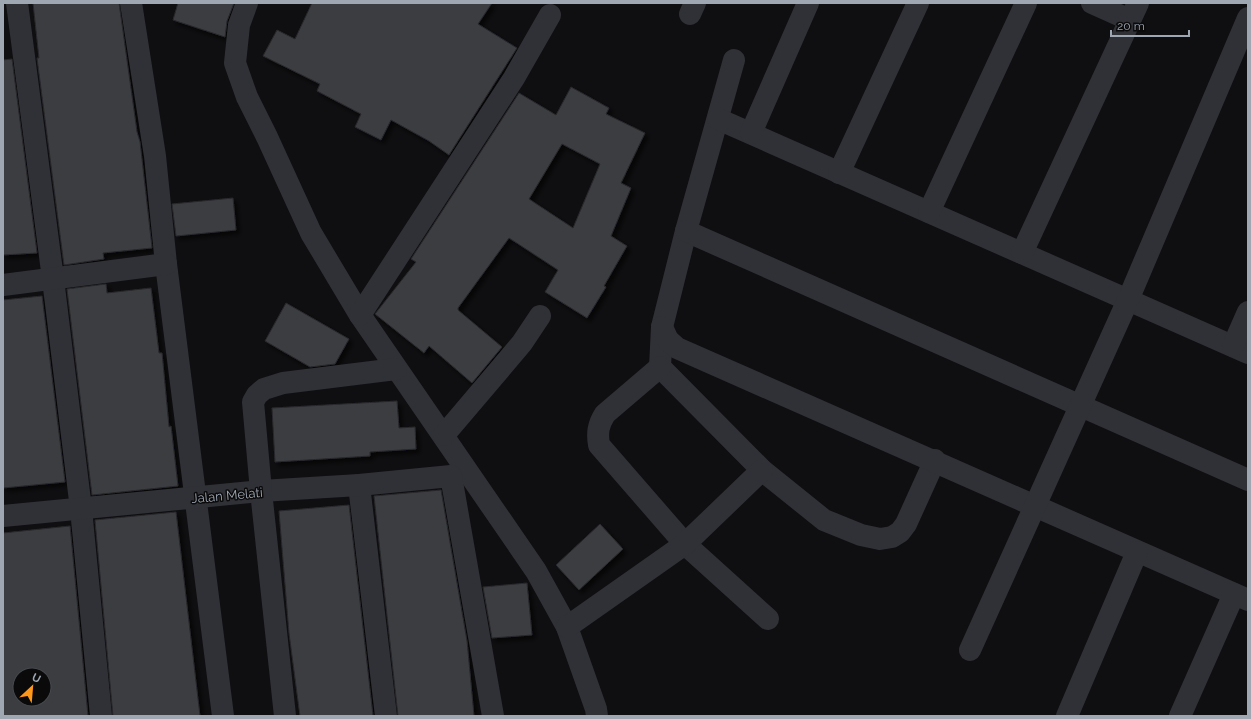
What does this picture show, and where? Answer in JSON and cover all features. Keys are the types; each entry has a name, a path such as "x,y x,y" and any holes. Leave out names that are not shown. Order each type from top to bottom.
{"street":[{"path":"17,3 81,509 101,716"},
{"path":"131,3 156,156 166,264 223,716"},
{"path":"246,3 239,25 235,63 247,97 311,233 360,315 396,369 444,435 536,571 567,627 596,709 597,716"},
{"path":"751,133 808,3"},
{"path":"839,172 918,3"},
{"path":"929,212 1026,3"},
{"path":"1022,253 1134,11 1092,3"},
{"path":"360,315 514,78 550,15"},
{"path":"970,650 1128,300 1248,18"},
{"path":"734,60 686,230 662,327 660,367 605,414 600,422 597,433 599,446 685,544 768,619"},
{"path":"718,118 1240,350 1248,312"},
{"path":"686,230 1248,480"},
{"path":"3,284 166,264"},
{"path":"444,435 522,343 540,316"},
{"path":"662,327 668,340 677,348 935,460 1137,552 1241,597 1180,716"},
{"path":"660,367 762,470 824,520 861,535 880,539 892,537 900,532 906,524 935,460"},
{"path":"285,716 261,491 254,402 257,395 264,389 283,382 396,369"},
{"path":"567,627 685,544 762,470"},
{"name":"Jalan Melati","path":"3,516 261,491 359,485 451,476 493,716"},
{"path":"359,485 386,716"},
{"path":"1067,716 1137,552"}],"building":[{"path":"33,3 119,3 137,132 140,142 152,248 103,253 104,259 64,265 37,58 39,58"},
{"path":"178,3 234,3 227,21 225,37 173,20"},
{"path":"312,3 492,3 478,24 517,48 449,155 429,141 391,120 381,140 355,127 361,114 317,91 320,84 263,56 277,30 295,39"},
{"path":"12,59 37,253 3,255 3,60"},
{"path":"571,87 609,108 606,114 645,133 621,183 631,188 611,236 627,246 604,286 606,287 587,318 545,292 558,270 509,238 458,308 458,310 502,347 472,383 429,346 424,353 375,314 416,262 411,259 519,93 556,115","holes":["562,144 600,164 573,228 529,199"]},
{"path":"233,198 236,230 176,236 172,204"},
{"path":"106,284 107,293 151,288 159,353 162,353 169,427 171,426 178,486 92,495 67,289"},
{"path":"42,296 65,482 3,488 3,300"},
{"path":"286,303 349,339 335,364 310,367 265,341"},
{"path":"397,401 399,428 415,427 416,449 370,452 370,456 275,462 272,408"},
{"path":"441,490 467,641 474,716 398,716 374,496"},
{"path":"349,505 373,716 300,716 289,633 279,511"},
{"path":"176,512 200,716 113,716 95,520"},
{"path":"600,524 623,549 579,590 556,565"},
{"path":"70,526 88,716 3,716 3,533"},
{"path":"527,583 532,635 492,638 483,587"}]}
